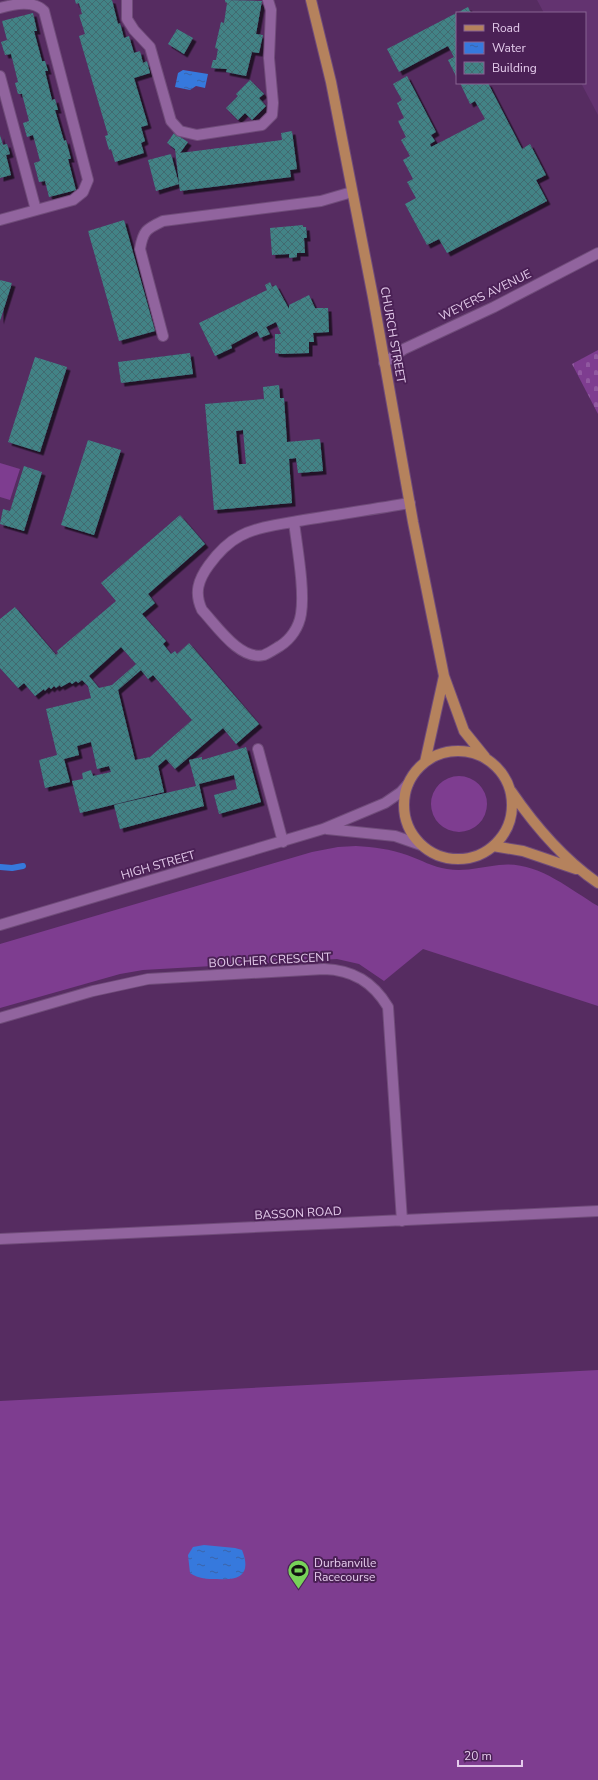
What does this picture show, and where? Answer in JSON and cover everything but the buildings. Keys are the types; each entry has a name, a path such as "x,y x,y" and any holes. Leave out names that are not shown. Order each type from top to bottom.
{"main road":[{"name":"CHURCH STREET","path":"311,0 331,82 444,676 464,731 485,757"},
{"name":"CHURCH STREET","path":"425,762 444,676"},
{"path":"510,790 512,802 511,818 504,834 493,846 474,857 456,859 438,856 421,845 411,832 405,816 404,799 408,784 414,773 425,762 438,754 453,751 469,751 485,757 501,771 510,790 540,828 578,869 598,883"},
{"path":"493,846 523,851 578,869"}],"street":[{"path":"127,0 128,19 134,30 150,47 171,121 180,131 197,134 255,127 262,125 272,115 274,103 269,58 271,10 268,0"},
{"path":"0,8 24,1 36,3 44,11 88,180 87,187 79,197 0,220"},
{"path":"0,76 36,210"},
{"path":"163,336 140,249 142,235 150,227 163,221 321,201 352,192"},
{"name":"WEYERS AVENUE","path":"384,363 404,349 494,307 598,253"},
{"path":"294,522 302,613 294,632 282,645 265,655 251,655 237,648 202,610 197,595 200,579 215,557 238,537 258,529 294,522 410,503"},
{"path":"258,749 283,842"},
{"name":"HIGH STREET","path":"0,925 323,829 385,804 401,792 408,784"},
{"name":"HIGH STREET","path":"323,829 395,836 421,845"},
{"name":"BOUCHER CRESCENT","path":"0,1018 93,991 148,979 324,969 351,973 363,979 374,987 388,1007 402,1221"},
{"name":"BASSON ROAD","path":"0,1239 598,1211"}],"shaded area":[{"path":"537,0 598,0 598,115 582,84 586,84 586,12 543,12"}],"green space":[{"path":"598,350 598,414 572,364"},
{"path":"0,463 20,469 10,500 0,497"},
{"path":"453,776 465,776 475,780 483,788 487,798 487,810 483,820 475,828 465,832 453,832 443,828 435,820 431,810 431,798 435,788 443,780"},
{"path":"356,846 394,851 432,865 454,870 467,870 499,865 526,867 551,877 598,906 598,1006 423,949 384,981 359,964 337,959 143,970 120,974 0,1008 0,944 312,852 338,847"},
{"name":"Durbanville Racecourse","path":"598,1370 598,1780 0,1780 0,1401"}],"water":[{"path":"183,70 208,74 205,88 196,86 190,90 175,87 178,73"},
{"path":"204,1545 242,1550 245,1565 242,1575 232,1579 210,1579 200,1578 190,1573 188,1555 193,1547"}],"waterway":[{"path":"0,867 12,868 23,866"}],"place":[{"name":"Durbanville Racecourse","path":"299,1590"}]}
